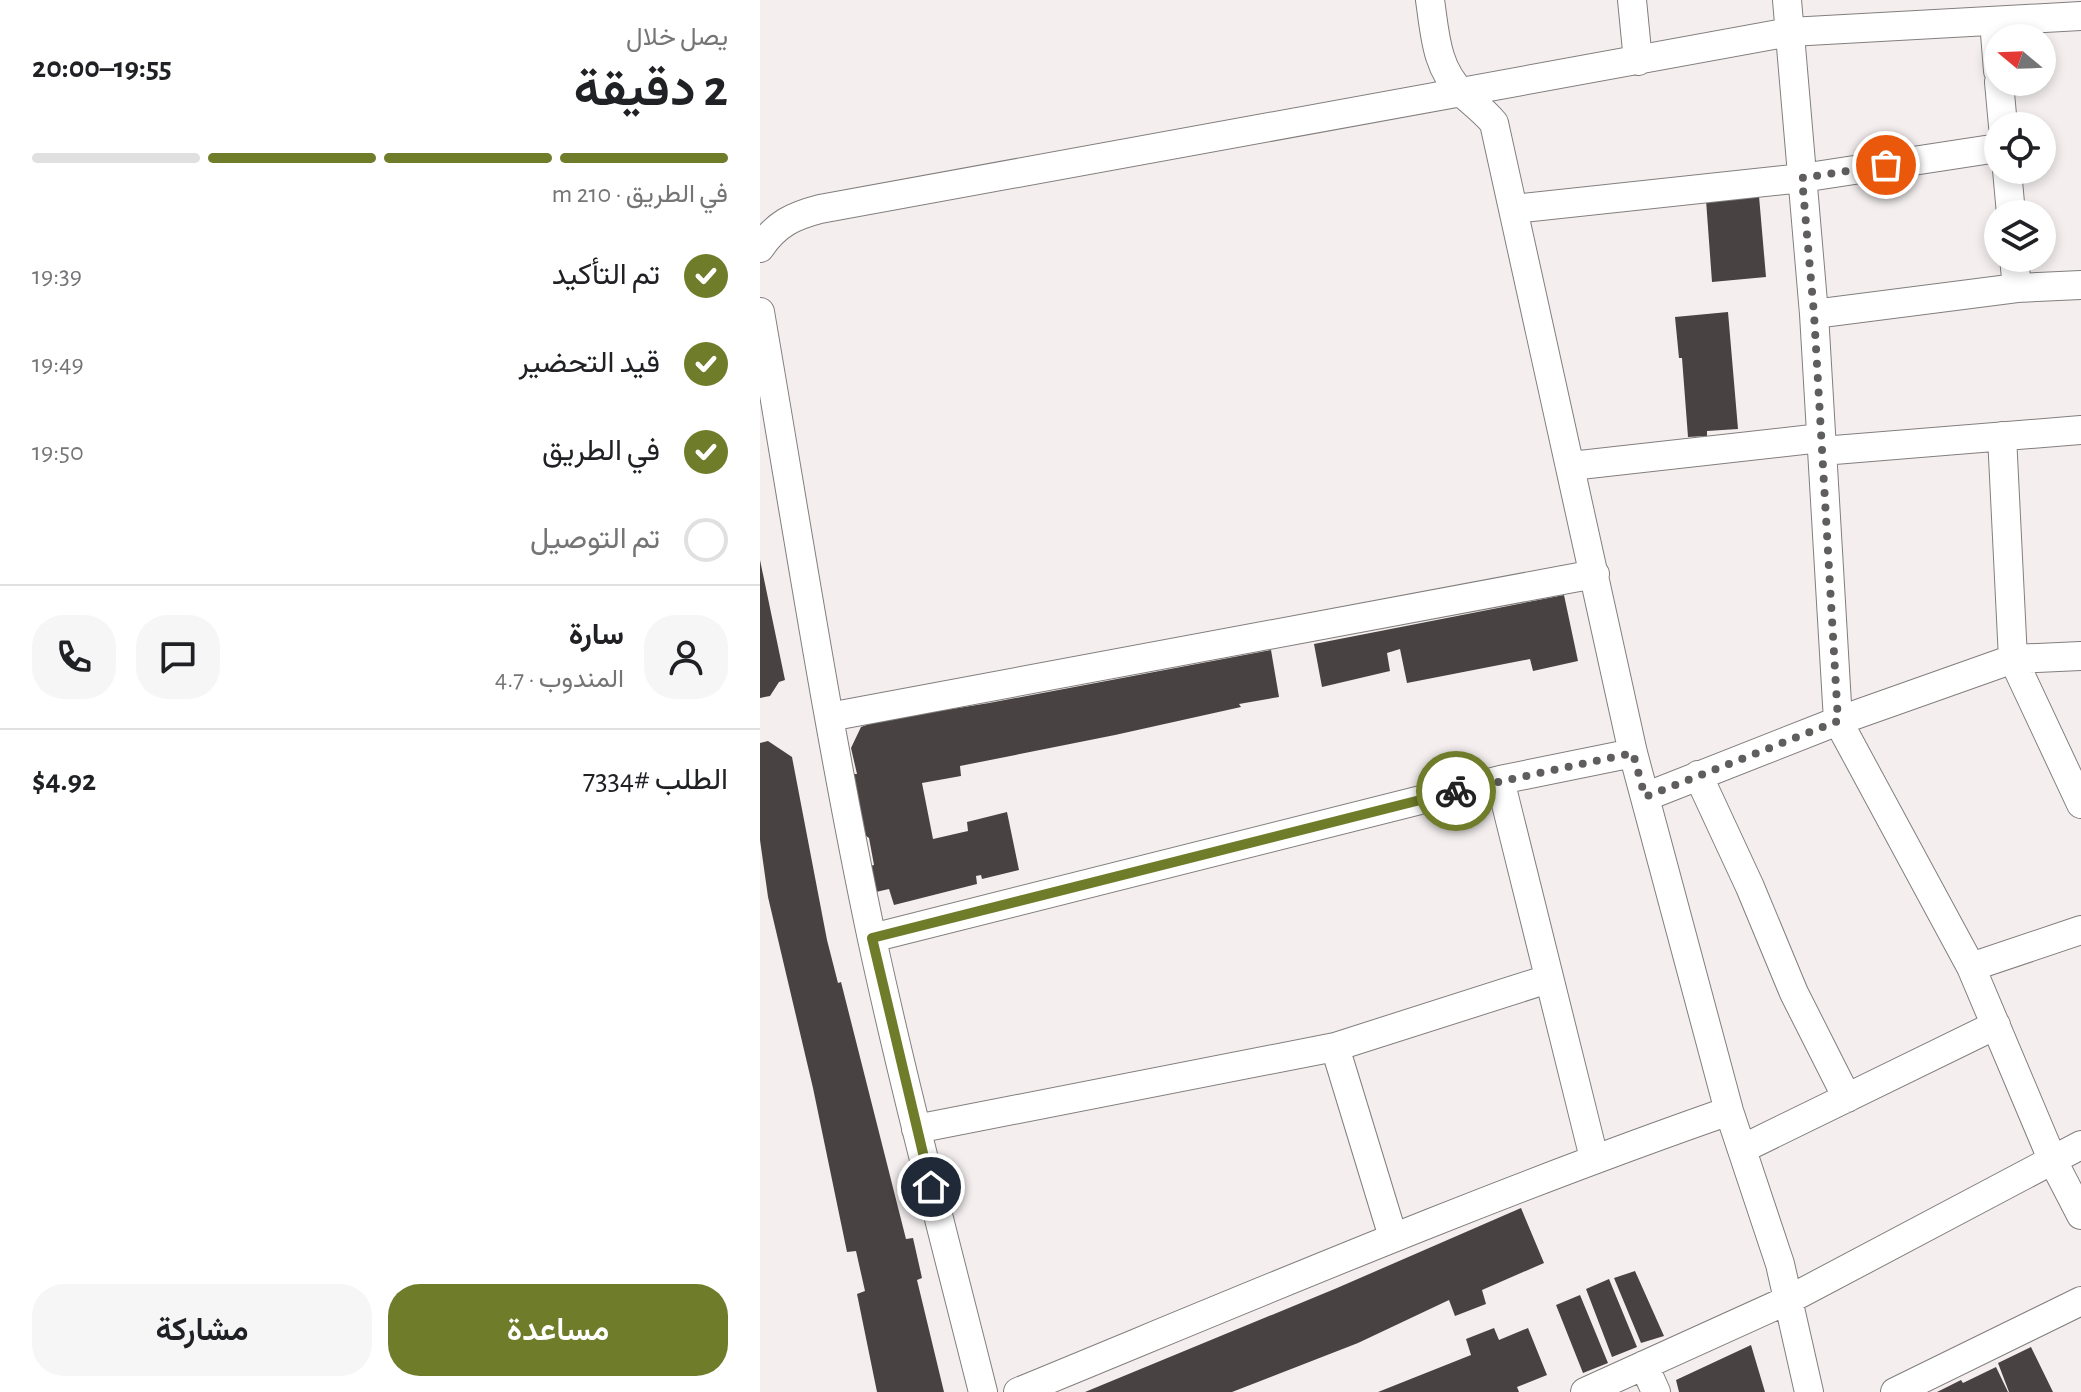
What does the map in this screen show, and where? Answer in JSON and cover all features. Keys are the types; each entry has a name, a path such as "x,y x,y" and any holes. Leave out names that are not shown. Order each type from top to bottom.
{"street":[{"path":"1430,0 1439,61 1461,92 1494,123 1633,753 1729,1111 1790,1299 1809,1392"},
{"path":"1632,0 1638,61"},
{"path":"1787,0 1814,314 1838,721 1971,967 2052,1159 2081,1215"},
{"path":"760,248 781,224 794,216 820,209 1790,32 2081,16"},
{"path":"1513,209 1802,178 1984,150"},
{"path":"2015,272 2017,288"},
{"path":"1814,314 2017,288 2081,285"},
{"path":"760,312 829,717 872,938 916,1129 983,1392"},
{"path":"1571,466 1822,444 2081,430"},
{"path":"2002,436 2013,659 2081,804"},
{"path":"829,717 1595,574"},
{"path":"1645,797 1838,721 2013,659 2081,656"},
{"path":"872,938 1500,780 1633,753"},
{"path":"1698,775 1750,887 1794,993 1847,1098"},
{"path":"1500,780 1594,1158"},
{"path":"1971,967 2081,930"},
{"path":"916,1129 1335,1047 1548,979"},
{"path":"1742,1149 1996,1025"},
{"path":"1335,1047 1393,1237"},
{"path":"1018,1392 1393,1237 1594,1158 1729,1111"},
{"path":"1585,1392 1790,1299 2081,1145"},
{"path":"2052,1159 2081,1165"},
{"path":"1895,1392 2081,1301"},
{"path":"1644,1365 1656,1392"}],"building":[{"path":"1759,196 1766,277 1712,282 1706,200"},
{"path":"1728,312 1738,429 1707,431 1707,436 1688,437 1682,358 1679,358 1675,317"},
{"path":"760,560 785,680 779,682 770,696 760,698"},
{"path":"1564,595 1578,661 1533,671 1530,659 1407,683 1400,649 1387,653 1390,671 1322,687 1314,644"},
{"path":"1271,650 1279,697 1115,735 960,766 961,776 922,783 933,839 968,831 967,822 1007,812 1019,870 982,879 981,875 976,876 977,884 894,905 889,889 876,892 870,866 874,865 869,838 866,836 853,774 857,774 851,748 861,727 877,721"},
{"path":"768,741 792,757 827,940 838,983 841,982 906,1239 913,1238 922,1278 917,1280 944,1392 877,1392 857,1294 865,1291 856,1251 847,1252 813,1088 768,897 760,840 760,743"},
{"path":"1521,1208 1544,1263 1482,1290 1486,1304 1455,1316 1449,1300 1358,1343 1232,1392 1085,1392 1337,1288"},
{"path":"1635,1271 1664,1336 1641,1343 1614,1278"},
{"path":"1609,1279 1637,1347 1612,1357 1586,1289"},
{"path":"1580,1295 1608,1363 1583,1373 1556,1305"},
{"path":"1494,1328 1499,1340 1528,1328 1547,1375 1517,1387 1519,1392 1378,1392 1471,1355 1466,1339"},
{"path":"1751,1345 1765,1392 1679,1392 1676,1380"},
{"path":"2031,1347 2053,1392 2009,1392 1998,1363"},
{"path":"1996,1367 2008,1392 1937,1392 1961,1380 1963,1383"}],"way so far":[{"path":"1456,791 1633,753 1645,797 1838,721 1814,314 1802,178 1886,165"}],"route":[{"path":"931,1187 872,938 1456,791"}]}
